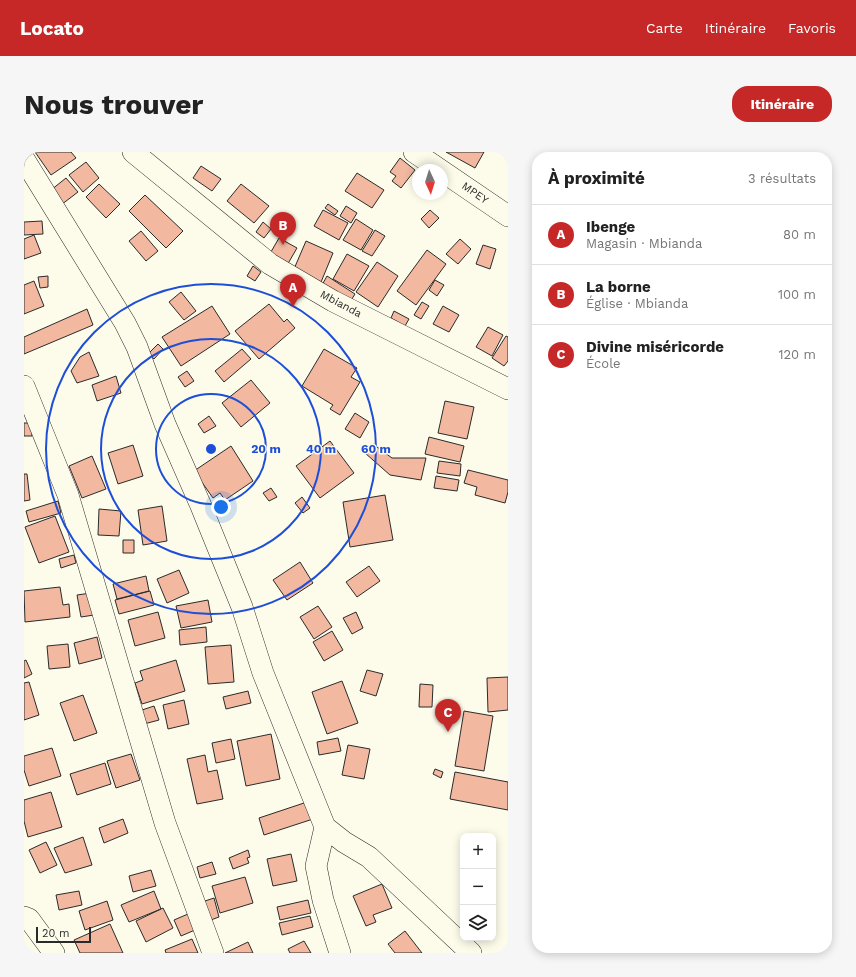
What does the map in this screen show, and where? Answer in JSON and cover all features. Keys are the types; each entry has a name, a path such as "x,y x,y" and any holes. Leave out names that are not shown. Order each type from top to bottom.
{"street":[{"name":"Mbianda","path":"133,152 270,264 334,301 508,389"},
{"name":"MPEY","path":"414,152 433,164"},
{"path":"442,152 445,164"},
{"path":"24,159 125,323 136,347 165,424 201,506 242,607 266,680 325,827 344,842 369,857 471,953"},
{"name":"MPEY","path":"448,174 508,216"},
{"path":"24,386 68,495 165,823 214,953"},
{"path":"325,827 316,866 323,900 340,953"},
{"path":"24,917 29,919 54,953"}],"building":[{"path":"35,152 71,152 76,158 51,175"},
{"path":"446,152 484,152 475,168"},
{"path":"400,158 412,168 412,174 401,188 392,181 396,176 390,172"},
{"path":"86,162 99,178 83,192 69,175"},
{"path":"201,166 221,179 212,191 193,178"},
{"path":"357,173 384,190 372,208 345,191"},
{"path":"66,178 78,192 57,208 46,194"},
{"path":"99,184 120,204 106,218 86,197"},
{"path":"241,184 269,206 254,223 227,201"},
{"path":"145,195 183,231 166,248 129,211"},
{"path":"328,204 338,211 335,215 325,208"},
{"path":"346,206 357,213 351,223 340,216"},
{"path":"323,210 348,223 339,240 314,226"},
{"path":"430,210 439,218 429,228 421,219"},
{"path":"356,219 373,230 361,250 343,240"},
{"path":"42,221 43,234 24,235 24,222"},
{"path":"263,222 271,229 264,238 256,232"},
{"path":"375,230 385,236 372,256 362,251"},
{"path":"141,231 158,251 146,261 129,241"},
{"path":"34,235 41,253 24,259 24,239"},
{"path":"279,238 297,248 286,267 268,257"},
{"path":"460,239 471,249 458,264 446,254"},
{"path":"306,241 333,253 319,287 291,276"},
{"path":"483,245 496,249 490,269 476,264"},
{"path":"427,250 446,264 416,305 397,291"},
{"path":"347,254 369,266 354,291 333,279"},
{"path":"377,262 398,276 378,307 356,292"},
{"path":"253,266 261,272 255,281 247,276"},
{"path":"48,276 48,287 40,288 38,277"},
{"path":"327,276 355,294 350,302 322,285"},
{"path":"435,280 444,285 437,296 429,290"},
{"path":"34,281 44,306 24,314 24,285"},
{"path":"181,292 196,311 184,320 169,302"},
{"path":"422,302 429,306 421,319 414,315"},
{"path":"269,304 284,322 287,319 295,328 259,359 235,331"},
{"path":"212,306 230,334 181,366 162,337"},
{"path":"443,306 459,315 449,332 433,324"},
{"path":"87,309 93,325 24,354 24,337"},
{"path":"394,311 409,319 405,326 391,318"},
{"path":"488,327 503,335 492,356 476,347"},
{"path":"506,336 508,337 508,361 504,366 492,358"},
{"path":"158,344 163,349 154,359 148,354"},
{"path":"242,349 251,359 224,382 215,371"},
{"path":"324,349 357,368 351,377 360,382 340,415 330,409 333,405 302,386"},
{"path":"89,352 99,376 77,383 71,371 80,357"},
{"path":"187,371 194,381 185,387 178,377"},
{"path":"116,376 121,393 97,401 92,385"},
{"path":"251,380 270,403 241,427 222,403"},
{"path":"445,401 474,407 467,439 438,433"},
{"path":"355,413 369,422 360,438 345,429"},
{"path":"209,416 216,426 204,433 198,424"},
{"path":"24,423 32,423 32,436 24,436"},
{"path":"429,437 464,446 460,462 425,454"},
{"path":"330,441 354,473 320,498 296,466"},
{"path":"373,444 392,458 426,458 421,480 390,475 365,453"},
{"path":"133,445 143,476 118,484 108,453"},
{"path":"231,446 253,481 225,500 220,493 213,498 194,471"},
{"path":"92,456 106,489 82,498 69,466"},
{"path":"439,461 461,464 460,476 437,473"},
{"path":"468,470 508,480 508,492 505,503 475,495 477,487 464,483"},
{"path":"24,474 27,474 30,500 24,501"},
{"path":"436,476 459,480 457,491 434,488"},
{"path":"271,488 277,497 269,501 263,493"},
{"path":"385,495 393,540 350,547 343,502"},
{"path":"302,497 310,508 303,513 295,503"},
{"path":"58,501 61,513 29,522 26,511"},
{"path":"162,506 167,541 143,545 138,510"},
{"path":"99,509 121,511 119,536 98,535"},
{"path":"55,516 69,552 39,563 25,527"},
{"path":"123,540 134,540 134,553 123,553"},
{"path":"74,555 76,563 61,568 59,559"},
{"path":"300,562 313,583 287,600 273,580"},
{"path":"369,566 380,581 357,597 346,582"},
{"path":"179,570 189,593 167,603 157,579"},
{"path":"146,576 149,591 117,599 113,584"},
{"path":"60,587 63,605 69,604 70,617 25,622 24,591"},
{"path":"150,591 154,605 119,614 115,600"},
{"path":"91,593 94,615 81,617 77,595"},
{"path":"208,600 212,622 181,628 176,606"},
{"path":"318,606 332,627 314,639 300,617"},
{"path":"158,612 165,638 135,646 128,620"},
{"path":"356,612 363,628 352,634 343,618"},
{"path":"206,627 207,642 180,645 179,630"},
{"path":"332,631 343,650 324,661 313,642"},
{"path":"97,637 102,658 79,664 74,643"},
{"path":"68,644 70,667 49,669 47,646"},
{"path":"231,645 234,682 208,684 205,647"},
{"path":"26,660 32,674 24,678 24,661"},
{"path":"176,660 185,691 142,704 135,683 143,680 140,671"},
{"path":"367,670 383,674 376,696 360,691"},
{"path":"508,677 508,710 488,712 487,678"},
{"path":"342,681 358,723 327,734 312,692"},
{"path":"29,682 39,715 24,720 24,683"},
{"path":"420,684 433,685 432,707 419,707"},
{"path":"248,691 251,703 226,709 223,697"},
{"path":"83,695 97,733 74,741 60,703"},
{"path":"184,700 189,724 168,729 163,705"},
{"path":"154,706 159,720 144,724 139,711"},
{"path":"464,711 493,716 484,771 455,766"},
{"path":"271,734 280,779 246,786 237,741"},
{"path":"338,738 341,751 319,755 317,742"},
{"path":"231,739 235,759 216,763 212,743"},
{"path":"348,745 370,749 364,779 342,775"},
{"path":"52,748 61,776 29,786 24,770 24,756"},
{"path":"131,754 140,780 116,788 107,761"},
{"path":"205,755 208,772 217,770 223,799 197,804 187,759"},
{"path":"105,763 111,784 77,795 70,774"},
{"path":"435,769 443,772 441,778 433,774"},
{"path":"455,772 508,782 508,810 450,799"},
{"path":"51,792 62,827 28,837 24,821 24,800"},
{"path":"307,802 313,819 264,835 259,818"},
{"path":"123,819 128,833 104,843 99,828"},
{"path":"83,837 92,865 65,873 54,848"},
{"path":"46,842 57,865 40,873 29,850"},
{"path":"248,850 250,857 247,858 249,863 233,869 229,858"},
{"path":"291,854 297,881 273,886 267,859"},
{"path":"212,862 216,874 200,878 197,867"},
{"path":"151,870 156,886 133,892 129,876"},
{"path":"245,877 253,903 220,913 212,886"},
{"path":"382,884 392,908 373,915 376,922 366,926 353,896"},
{"path":"79,891 82,905 59,910 56,895"},
{"path":"154,891 161,909 129,922 121,905"},
{"path":"214,898 219,917 208,921 202,902"},
{"path":"308,900 311,913 280,920 277,907"},
{"path":"107,901 113,920 85,930 79,911"},
{"path":"163,908 173,928 146,942 136,921"},
{"path":"188,914 195,930 181,936 174,920"},
{"path":"310,916 313,927 282,935 279,923"},
{"path":"110,924 123,953 80,953 74,940"},
{"path":"405,931 422,953 395,953 388,944"},
{"path":"192,939 198,953 166,953 165,950"},
{"path":"304,941 311,953 290,953 288,949"},
{"path":"248,942 253,953 225,953"}],"place":[{"name":"La borne","path":"283,245"},
{"name":"Ibenge","path":"293,307"},
{"name":"Divine miséricorde","path":"448,732"}]}
